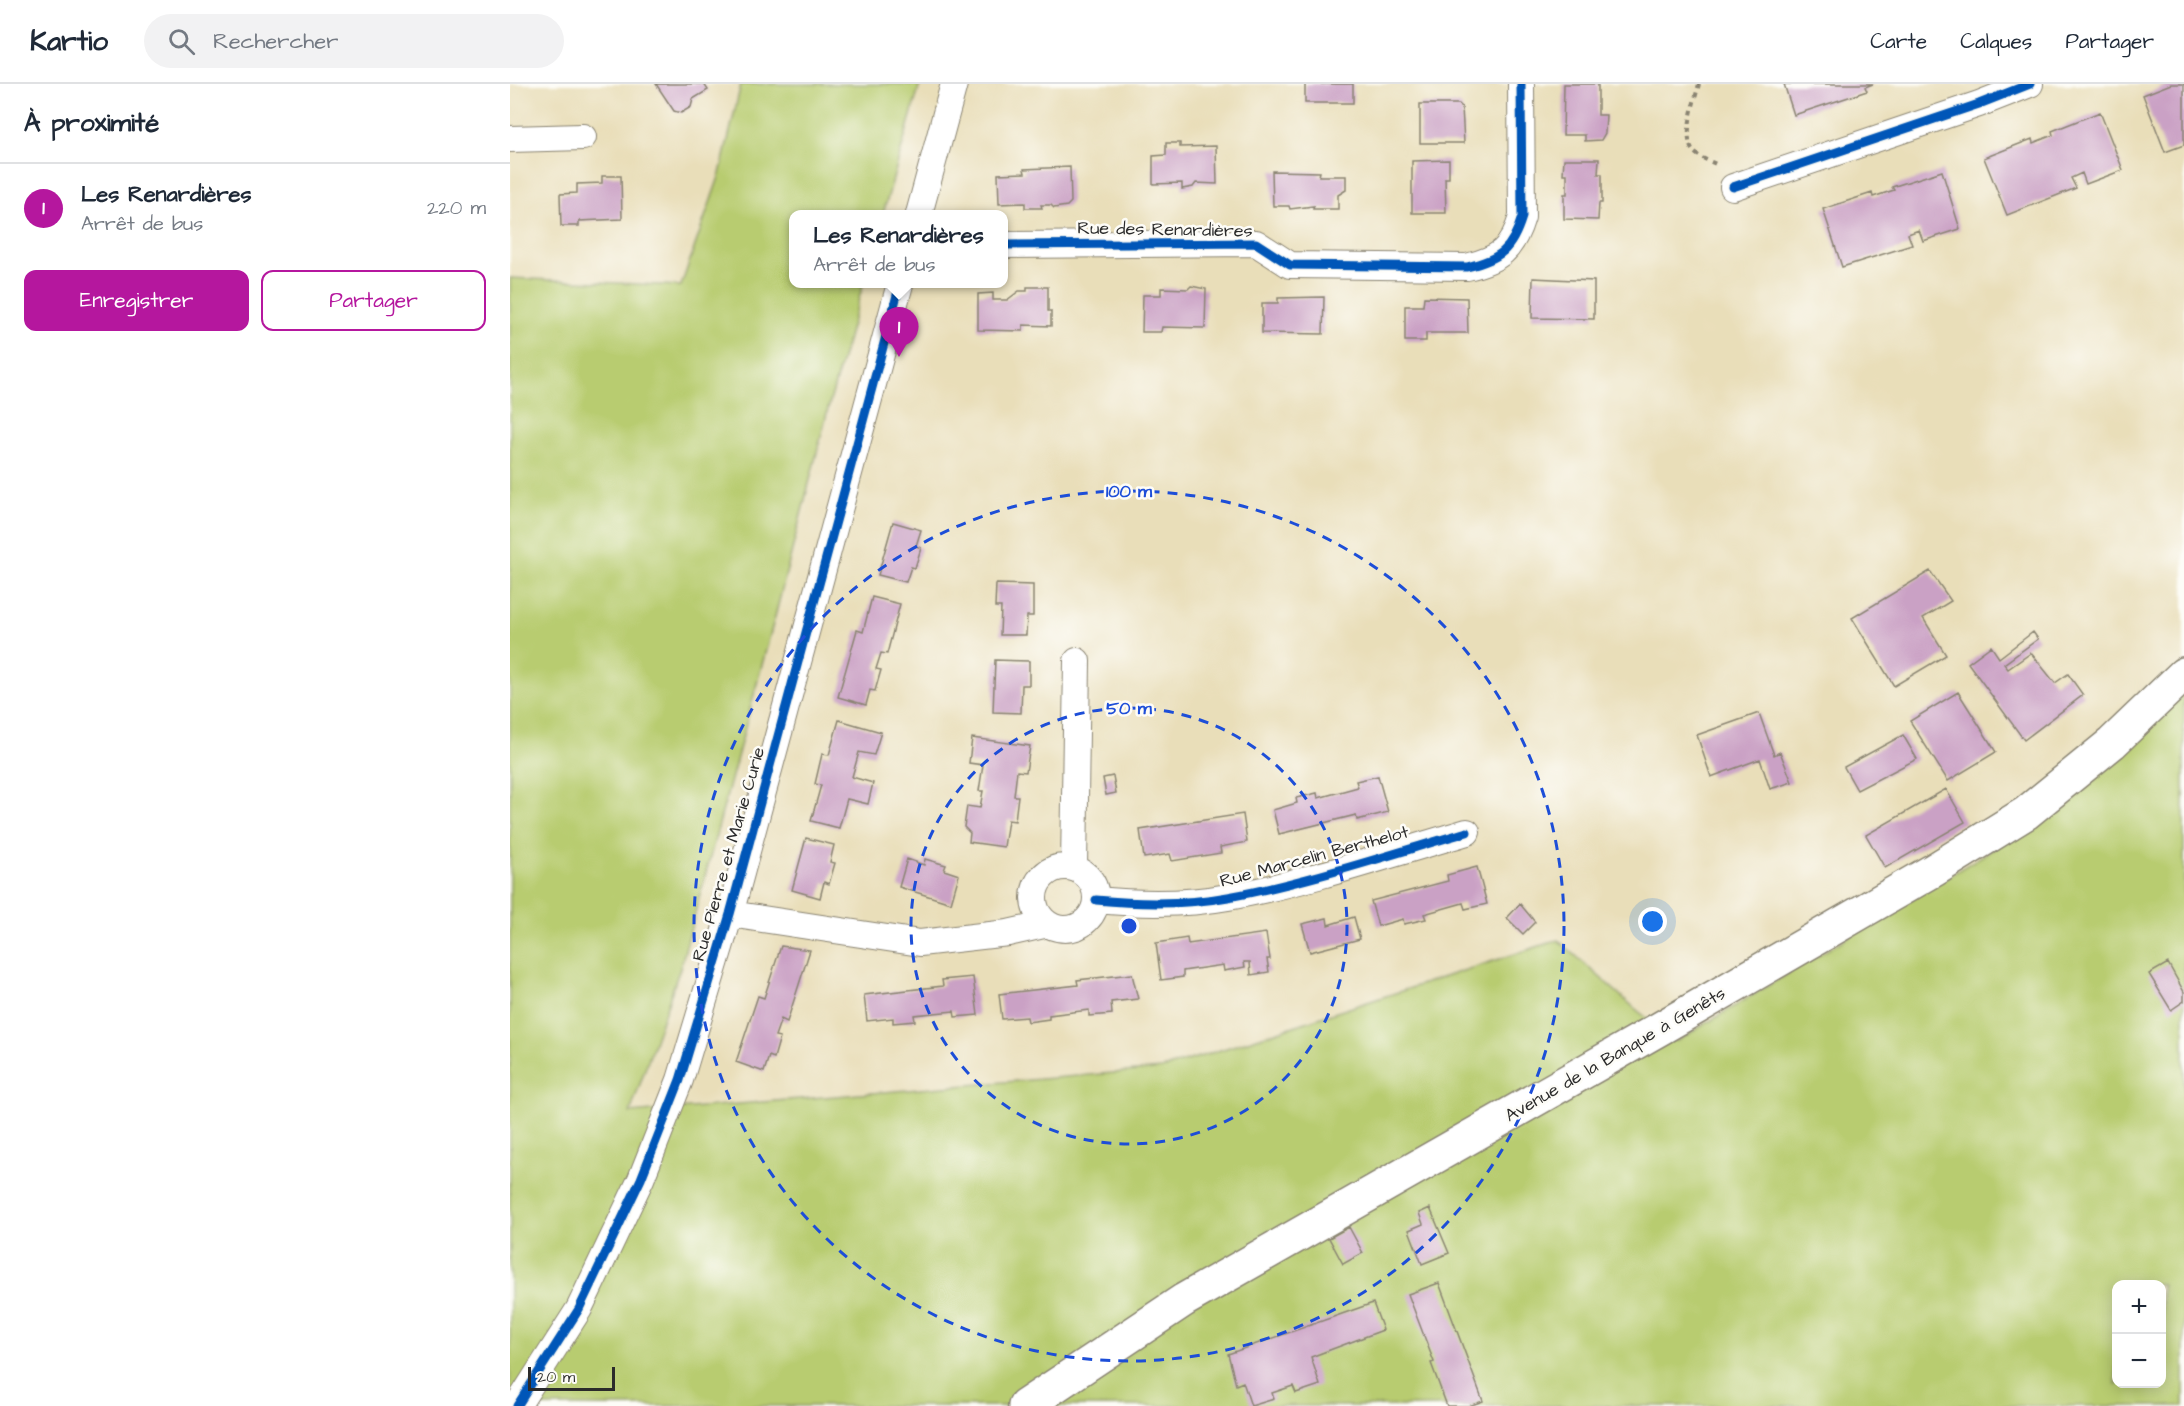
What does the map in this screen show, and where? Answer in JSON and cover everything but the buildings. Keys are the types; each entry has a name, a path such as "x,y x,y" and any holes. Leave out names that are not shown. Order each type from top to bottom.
{"main road":[{"name":"Avenue de la Banque à Genêts","path":"1025,1406 1194,1294 1934,870 2026,813 2112,743 2184,674"}],"street":[{"path":"920,210 954,84"},
{"path":"1733,187 1979,104 2030,84"},
{"name":"Rue des Renardières","path":"1008,245 1256,243 1290,266 1467,267 1488,262 1504,251 1516,237 1522,217 1516,86"},
{"path":"510,139 583,137"},
{"name":"Rue Pierre et Marie Curie","path":"517,1406 579,1309 641,1179 680,1080 730,914 899,288"},
{"path":"1074,868 1077,661"},
{"name":"Rue Marcelin Berthelot","path":"1096,900 1130,903 1174,902 1227,897 1280,885 1467,832"},
{"path":"1064,867 1074,868 1083,872 1090,879 1095,889 1096,900 1087,919 1068,928 1057,928 1048,924 1035,908 1035,888 1046,873 1064,867"},
{"path":"730,914 920,943 1008,933 1048,924"}],"path":[{"path":"1699,84 1690,117 1688,135 1690,148 1698,156 1723,167 1733,187"}],"green space":[{"path":"741,84 920,84 884,210 789,210 789,288 862,288 681,965 630,1113 1162,1069 1558,940 1638,1011 1677,1041 2054,812 2184,686 2184,1406 510,1406 510,278 681,286 720,174"}],"cycle path":[{"path":"1008,245 1256,243 1290,265 1467,267 1478,264 1496,256 1509,245 1522,217 1521,84"},
{"path":"1733,187 1979,104 2030,84"},
{"path":"517,1406 579,1309 641,1179 680,1080 730,914 899,288"},
{"path":"1096,900 1162,903 1228,897 1318,876 1467,832"}],"place":[{"name":"Les Renardières","path":"899,357"}]}
